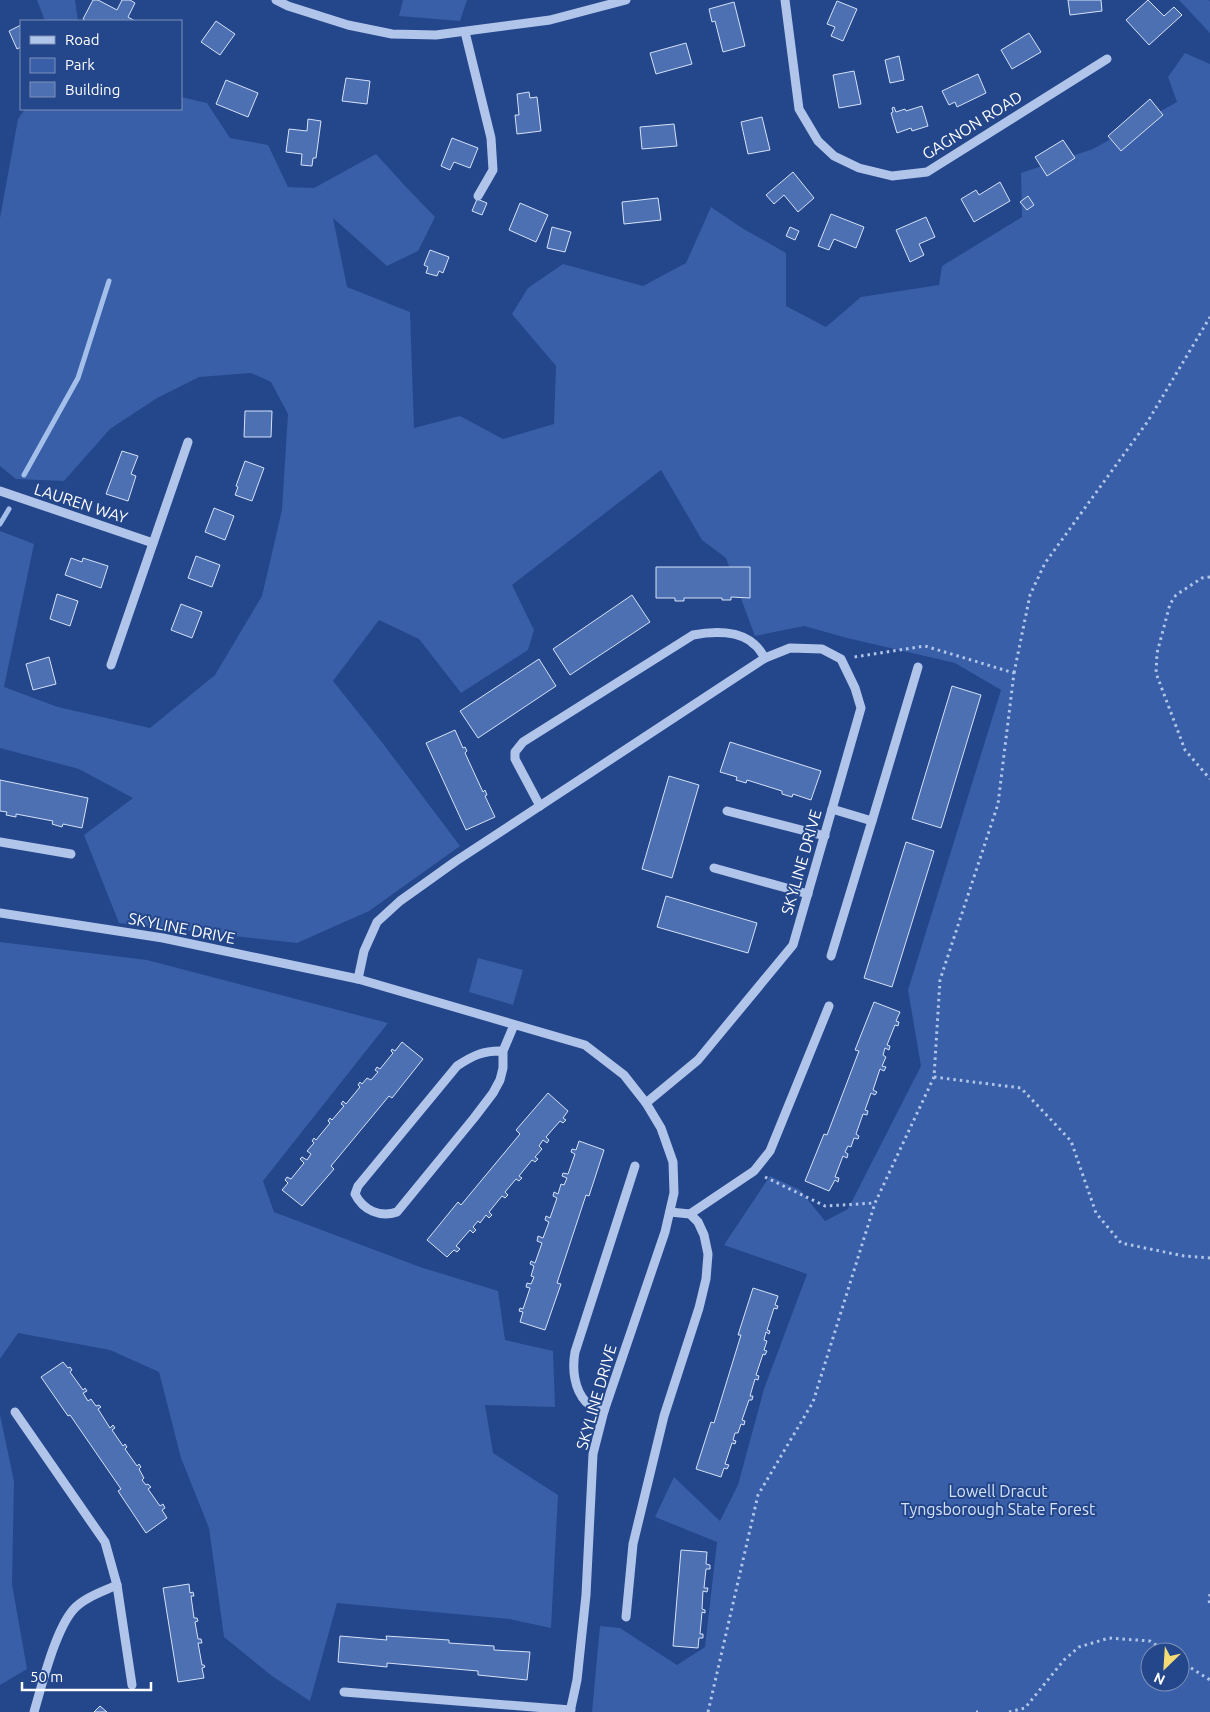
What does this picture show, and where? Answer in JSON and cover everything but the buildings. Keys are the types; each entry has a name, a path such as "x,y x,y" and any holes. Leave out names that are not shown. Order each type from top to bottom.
{"street":[{"path":"276,0 288,6 348,25 392,34 436,35 550,20 626,0"},
{"name":"GAGNON ROAD","path":"785,0 800,109 818,141 834,156 859,168 892,176 927,172 1107,59"},
{"path":"465,32 491,138 493,170 478,196"},
{"path":"111,665 188,442"},
{"name":"LAUREN WAY","path":"0,491 153,543"},
{"path":"540,806 515,759 515,752 524,742 693,635 706,632 744,637 756,645 765,658"},
{"path":"358,979 364,951 378,922 400,902 448,866 765,658 790,648 822,649 841,659"},
{"name":"SKYLINE DRIVE","path":"646,1104 698,1060 793,945 861,708 855,688 841,659"},
{"path":"831,956 918,666"},
{"path":"832,809 872,821"},
{"path":"727,811 824,836"},
{"path":"0,842 71,854"},
{"path":"714,868 808,894"},
{"name":"SKYLINE DRIVE","path":"0,913 163,938 358,979 514,1025 585,1046 624,1075 646,1104 661,1128 673,1162 674,1193 665,1232 604,1410 593,1454 586,1595 577,1680 571,1711"},
{"path":"690,1214 754,1171 770,1151 829,1006"},
{"path":"503,1051 481,1052 457,1066 358,1186 356,1194 359,1202 379,1214 388,1216 397,1212 493,1093 500,1080 503,1068 503,1051 514,1025"},
{"path":"604,1410 586,1402 577,1384 573,1363 635,1166"},
{"path":"626,1617 633,1544 664,1416 699,1308 706,1279 708,1254 704,1235 698,1222 690,1214 670,1212"},
{"path":"15,1412 105,1542 116,1585 132,1685"},
{"path":"34,1712 56,1643 64,1624 73,1610 93,1596 116,1585"},
{"path":"344,1692 571,1711"}],"path":[{"path":"708,1712 758,1495 813,1402 875,1203 934,1077 940,980 998,804 1014,673 1030,595 1045,563 1148,421 1210,317"},
{"path":"1210,577 1202,578 1176,595 1170,604 1157,653 1156,673 1185,750 1210,779"},
{"path":"841,659 925,646 1014,673"},
{"path":"934,1077 1021,1088 1071,1141 1096,1213 1121,1243 1184,1256 1210,1258"},
{"path":"754,1171 825,1206 875,1203"},
{"path":"1210,1594 1210,1605"},
{"path":"1009,1712 1025,1708 1064,1660 1079,1647 1109,1638 1150,1642"},
{"path":"1190,1667 1210,1680"}],"green space":[{"path":"37,0 75,0 78,20 45,20"},
{"path":"403,0 467,0 460,21 399,16"},
{"path":"1179,0 1209,0 1210,33"},
{"name":"Lowell Dracut Tyngsborough State Forest","path":"1185,53 1210,64 1210,1712 592,1712 600,1626 620,1628 677,1665 705,1647 717,1542 655,1517 674,1477 720,1521 738,1485 764,1389 807,1274 724,1245 770,1176 800,1190 825,1221 848,1209 921,1066 908,990 1001,690 955,663 804,626 755,636 726,558 702,540 661,470 512,585 534,630 528,650 461,693 419,639 379,620 333,681 460,846 369,911 297,943 119,923 84,835 133,798 79,769 0,748 0,531 34,544 4,687 58,707 150,728 215,675 262,596 282,510 288,414 271,382 251,373 199,377 157,398 110,429 64,481 16,479 0,466 0,218 18,119 24,110 182,110 182,97 207,103 230,138 268,145 288,187 314,188 376,154 435,217 418,251 387,266 333,218 347,287 410,312 414,428 460,416 503,439 554,424 556,366 512,314 528,288 563,264 643,286 686,263 711,207 742,228 786,253 786,306 826,327 861,297 939,285 942,266 1022,217 1021,173 1093,149 1177,102 1168,77"},
{"path":"0,942 147,960 388,1023 263,1181 274,1212 420,1267 498,1291 505,1340 553,1351 555,1407 485,1405 493,1453 558,1495 551,1628 509,1619 337,1603 310,1701 272,1676 224,1637 209,1528 181,1458 159,1372 110,1350 18,1333 0,1359"},
{"path":"478,958 523,970 513,1005 469,992"},
{"path":"0,1415 14,1481 12,1584 27,1669 0,1685"}],"waterway":[{"path":"24,475 78,378 109,281"},
{"path":"0,524 9,509"}]}
